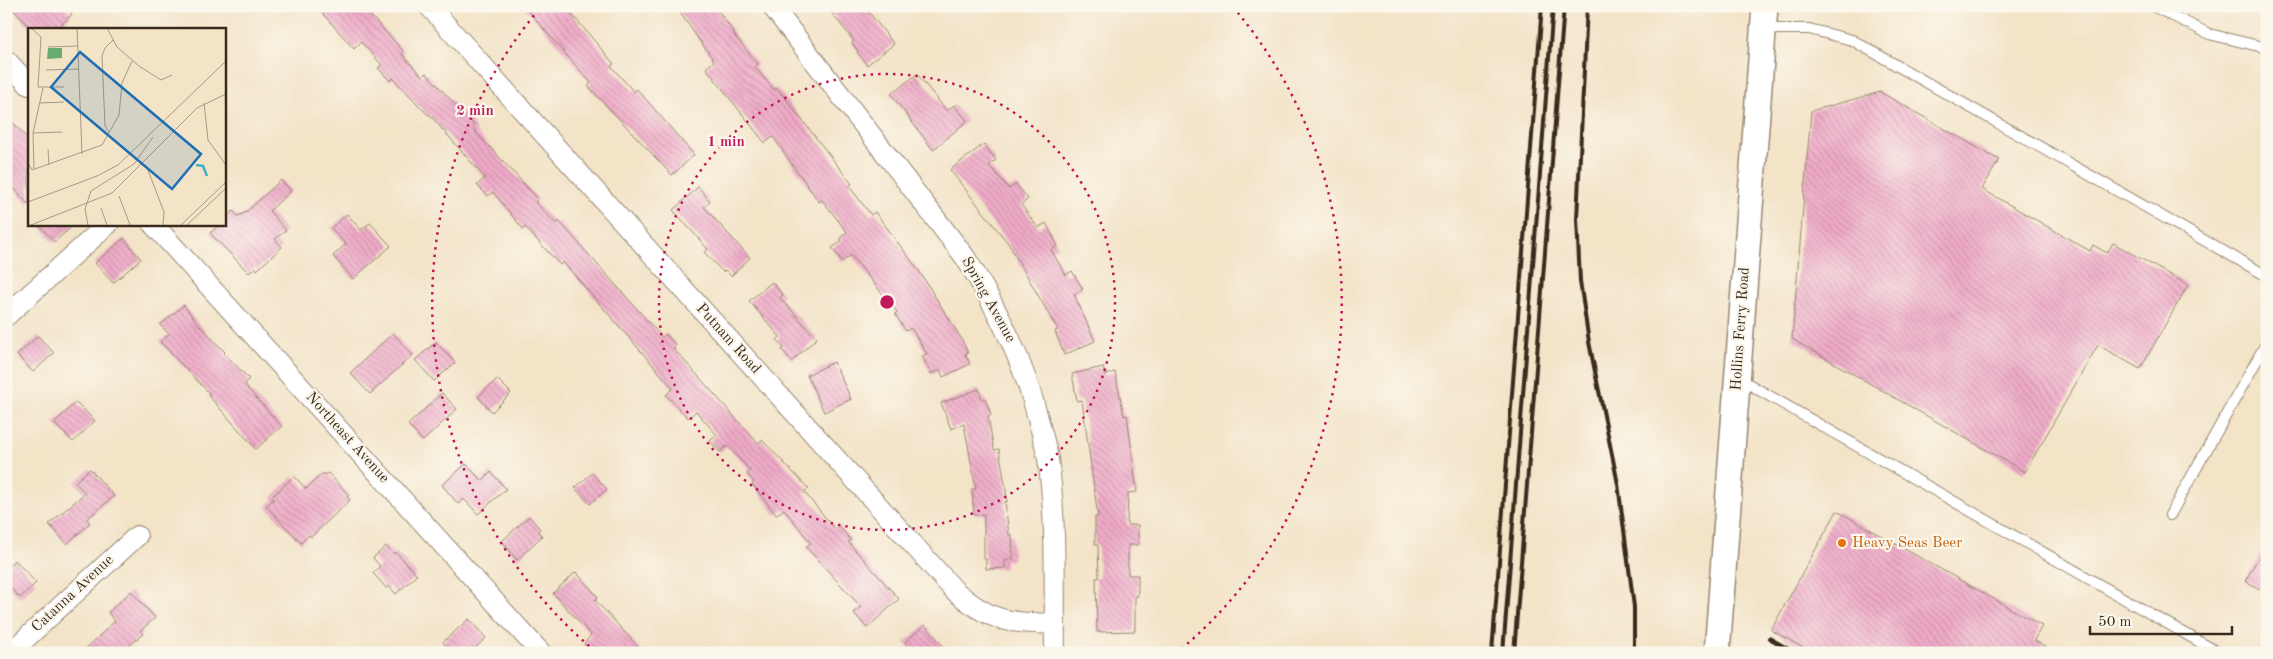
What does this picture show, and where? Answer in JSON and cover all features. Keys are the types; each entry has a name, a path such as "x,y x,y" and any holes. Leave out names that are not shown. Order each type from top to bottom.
{"street":[{"name":"Putnam Road","path":"429,6 954,590 970,604 989,616 1011,622 1055,624"},
{"name":"Spring Avenue","path":"772,6 965,256 989,295 1012,341 1033,400 1048,457 1053,505 1055,653"},
{"name":"Hollins Ferry Road","path":"1717,653 1765,18"},
{"path":"6,60 28,84"},
{"path":"6,316 107,225"},
{"name":"Northeast Avenue","path":"154,225 541,653"},
{"name":"Catanna Avenue","path":"10,653 137,536"}],"lane":[{"path":"2153,6 2209,34 2267,48"},
{"path":"1765,18 1852,40 2267,276"},
{"path":"2170,515 2267,342"},
{"path":"1737,377 2219,653"}],"building":[{"path":"10,6 64,6 72,14 58,28 30,28"},
{"path":"316,6 362,6 404,52 402,54 422,76 426,73 472,123 476,132 538,199 535,202 556,224 559,221 662,337 666,334 676,345 673,348 758,443 762,440 809,489 804,492 835,529 839,526 851,540 848,542 899,599 867,628 854,613 861,607 806,547 811,543 784,509 776,515 752,484 754,482 747,474 750,470 727,446 720,452 710,441 717,435 696,411 688,418 666,395 673,388 563,262 560,265 525,227 523,229 493,192 488,196 477,185 485,178 429,114 393,78 390,81 378,68 382,65 361,42 354,49"},
{"path":"524,6 565,6 614,64 611,66 634,92 637,89 694,155 672,175 588,86 591,83"},
{"path":"677,6 715,6 734,35 758,64 755,67 774,90 777,88 852,184 849,186 871,215 875,212 919,271 961,338 968,353 965,354 970,364 943,377 940,370 931,374 922,356 927,354 911,328 906,331 895,314 897,312 851,255 842,262 832,248 842,241 840,238 847,232 822,200 819,202 773,137 765,143 706,68 714,61"},
{"path":"826,6 864,6 894,44 867,65 852,43 854,41"},
{"path":"917,74 947,111 954,105 967,121 933,150 891,94"},
{"path":"1880,92 1999,160 1982,189 2090,251 2093,245 2107,253 2113,243 2188,285 2140,369 2098,345 2025,472 1792,339 1811,111"},
{"path":"6,115 28,139 28,204 6,179"},
{"path":"984,144 996,160 989,165 1009,189 1016,184 1028,199 1021,205 1038,228 1046,223 1058,246 1051,250 1066,275 1072,271 1083,289 1074,294 1095,341 1064,355 1055,331 1058,330 1008,243 950,170"},
{"path":"281,180 291,191 269,211 286,230 275,239 282,247 257,270 255,267 249,273 210,233 219,225 225,225 225,219 233,211 238,216 245,213"},
{"path":"698,187 710,201 704,207 750,258 731,276 725,270 723,272 704,252 708,249 673,210"},
{"path":"347,214 361,230 370,223 391,246 353,279 333,256 346,244 331,228"},
{"path":"39,225 74,225 54,242"},
{"path":"124,238 141,259 113,283 95,263"},
{"path":"772,282 783,295 780,298 817,338 792,361 782,350 784,348 777,340 780,337 749,301"},
{"path":"184,305 197,323 249,379 245,383 248,389 282,426 256,449 208,395 210,394 160,342 169,334 160,325"},
{"path":"393,333 413,355 370,394 350,373"},
{"path":"38,336 54,353 33,372 17,355"},
{"path":"436,342 455,363 434,381 415,360"},
{"path":"834,362 851,399 824,412 807,375"},
{"path":"1103,367 1105,375 1115,372 1124,416 1127,415 1137,492 1128,493 1127,525 1138,525 1138,545 1128,545 1128,575 1138,575 1138,596 1135,596 1135,631 1097,632 1096,578 1099,578 1098,545 1095,545 1095,517 1098,517 1082,400 1077,401 1072,374"},
{"path":"497,379 511,393 492,412 478,397"},
{"path":"979,389 982,399 985,398 991,415 988,416 994,450 999,449 1006,490 1007,502 1005,502 1009,535 1012,535 1013,560 1005,560 1005,568 986,569 986,559 984,559 984,514 974,515 972,489 976,489 964,424 951,429 941,403"},
{"path":"442,393 457,409 423,441 408,425"},
{"path":"76,402 95,421 73,442 54,423"},
{"path":"466,464 482,481 491,472 506,489 478,514 464,499 458,504 442,485"},
{"path":"90,469 114,496 87,519 90,523 67,544 49,524 85,493 75,482"},
{"path":"323,473 325,475 328,473 349,495 347,497 350,500 311,537 309,535 301,543 266,506 274,499 272,497 294,476 306,489"},
{"path":"592,473 607,489 590,504 575,488"},
{"path":"1837,511 2042,626 2034,640 2056,653 1813,653 1771,630"},
{"path":"529,516 540,529 538,531 542,536 517,560 502,541"},
{"path":"2267,543 2267,593 2245,581"},
{"path":"386,546 394,554 396,552 417,575 396,594 389,586 387,589 373,573 380,566 373,558"},
{"path":"15,560 36,583 20,598 6,583 6,568"},
{"path":"576,572 598,597 595,600 644,653 593,653 584,644 591,635 553,593"},
{"path":"131,591 155,618 140,631 143,634 121,653 81,653 115,621 108,613"},
{"path":"469,619 486,638 470,653 453,653 443,642"},
{"path":"925,625 949,653 914,653 905,642"}],"railway":[{"path":"1492,653 1542,6"},
{"path":"1503,653 1553,6"},
{"path":"1514,653 1564,6"},
{"path":"1587,6 1577,219 1580,281 1589,342 1618,484 1634,607 1634,653"},
{"path":"1769,638 1796,653"}],"place":[{"name":"Heavy Seas Beer","path":"1842,543"}]}
